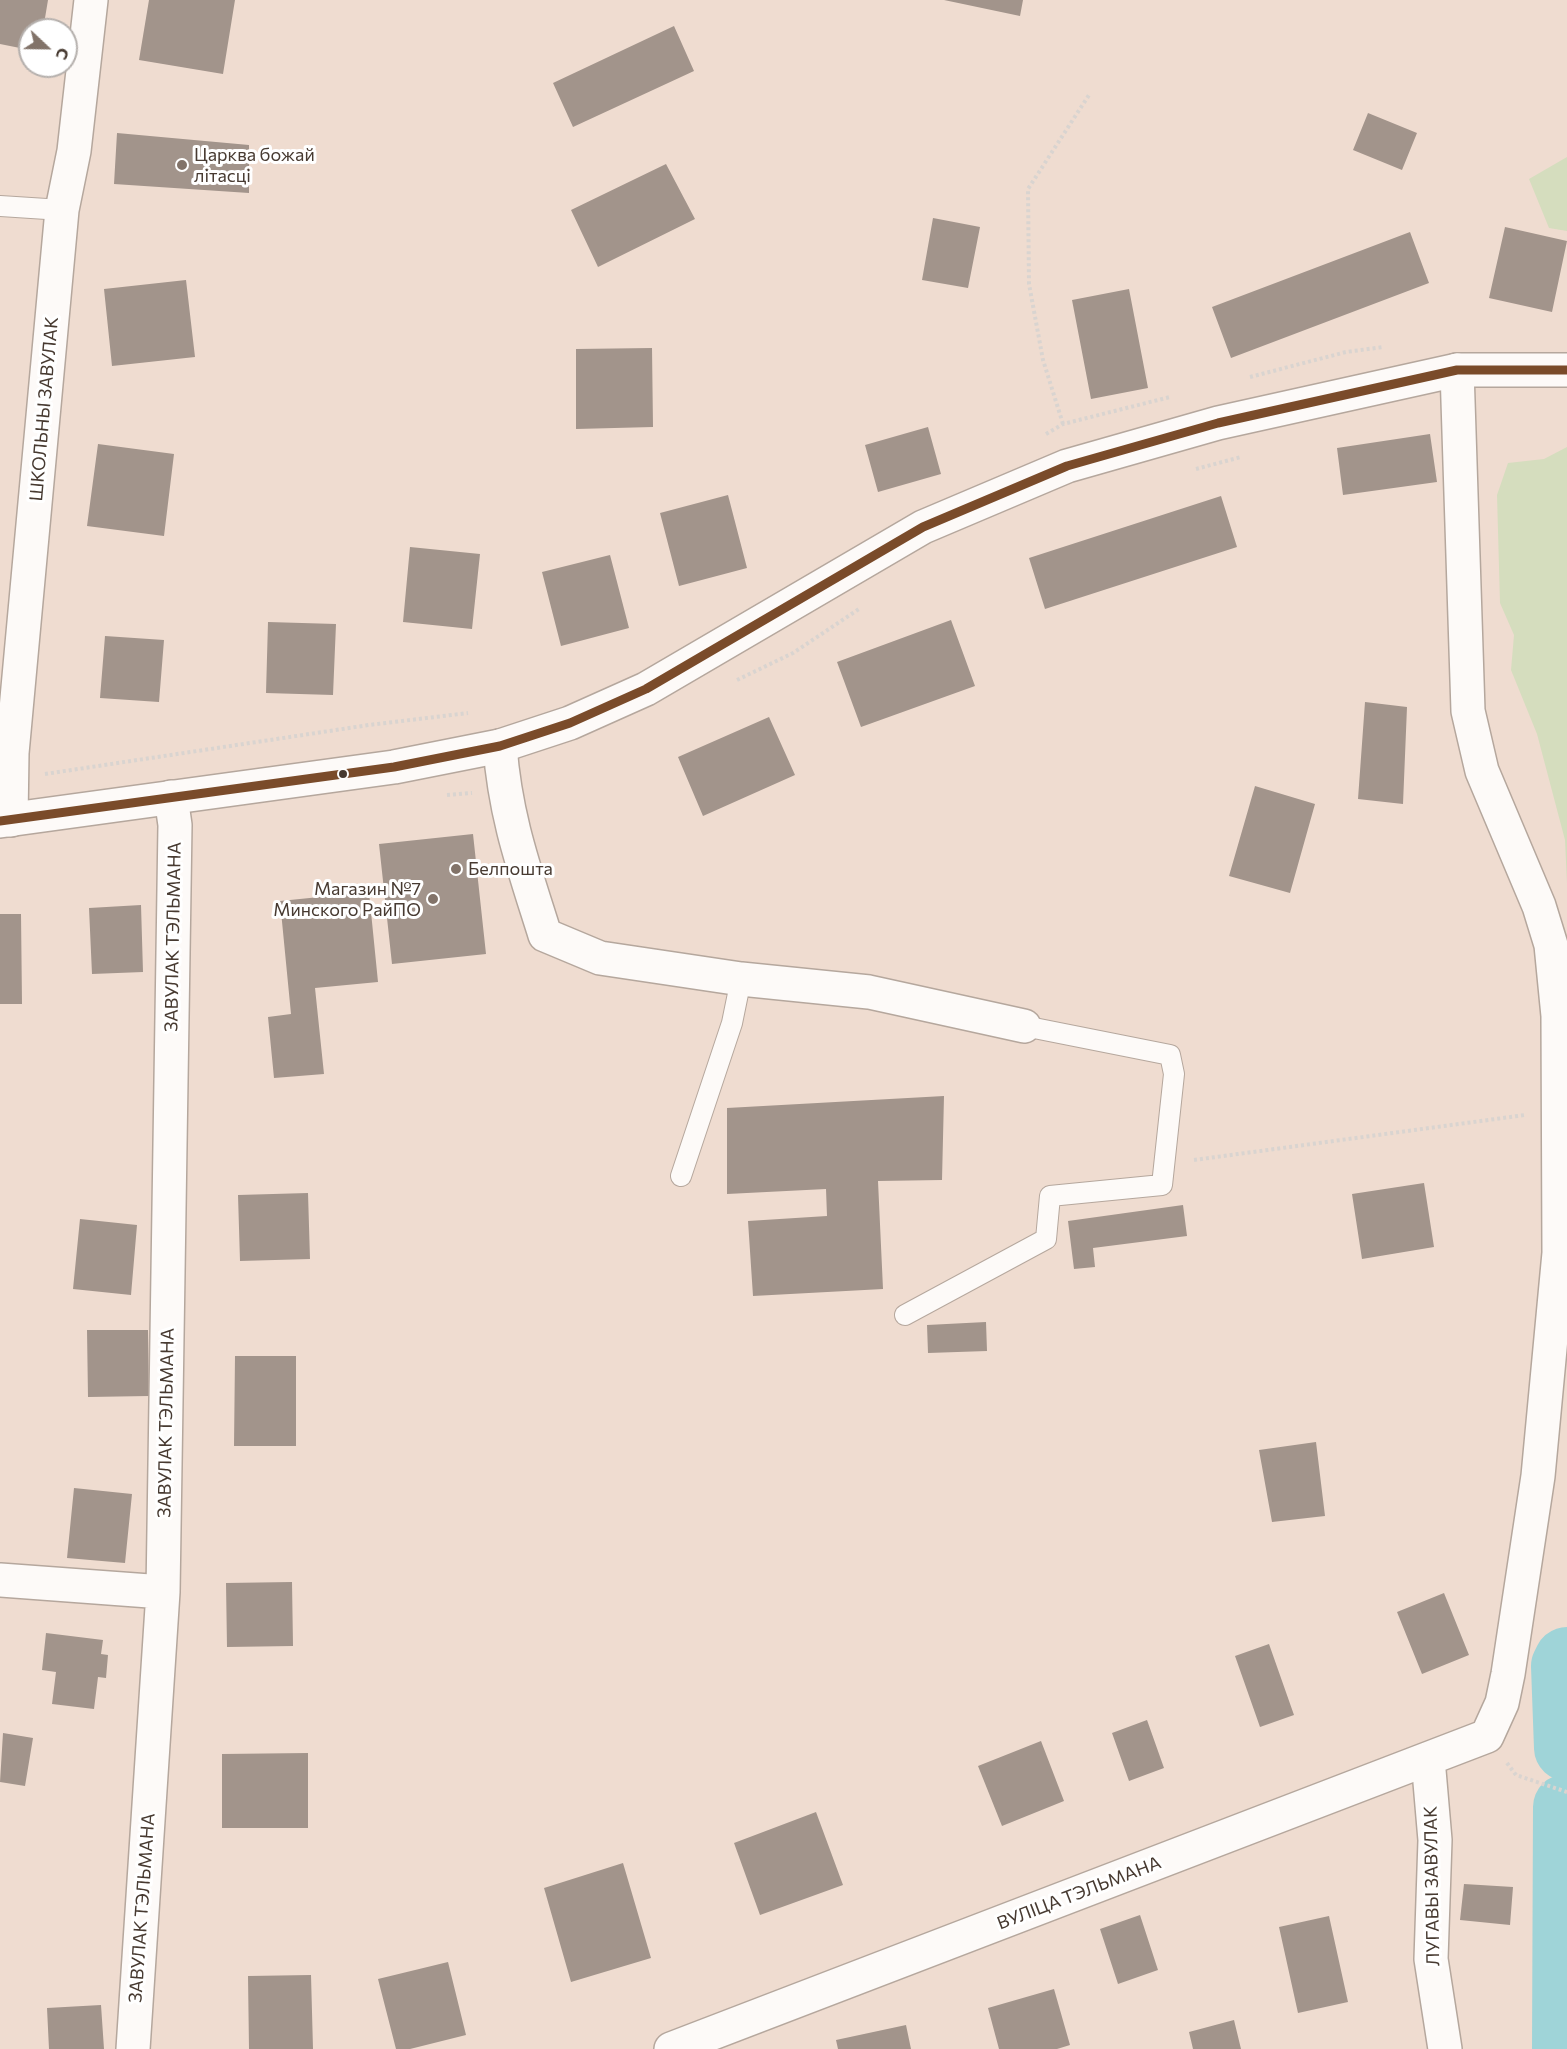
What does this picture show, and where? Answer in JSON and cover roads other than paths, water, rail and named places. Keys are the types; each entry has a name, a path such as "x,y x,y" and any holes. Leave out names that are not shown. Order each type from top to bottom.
{"street":[{"name":"ШКОЛЬНЫ ЗАВУЛАК","path":"5,820 13,780 12,753 62,210 74,151 91,0"},
{"path":"5,820 394,767 500,746 570,723 646,689 923,527 1067,466 1218,423 1457,370 1567,370"},
{"name":"ВУЛІЦА ТЭЛЬМАНА","path":"671,2049 1487,1736 1502,1703 1508,1674 1538,1476 1559,1253 1558,1016 1551,945 1539,906 1482,771 1468,711 1457,370"},
{"path":"500,746 503,790 512,832 545,935 600,958 741,979 869,992 1024,1026"},
{"name":"ЗАВУЛАК ТЭЛЬМАНА","path":"133,2049 163,1592 175,825 171,796"},
{"path":"0,1580 163,1592"},
{"name":"ЛУГАВЫ ЗАВУЛАК","path":"1428,1759 1435,1840 1431,1959 1445,2049"}],"lane":[{"path":"0,206 62,210"},
{"path":"681,1176 732,1023 741,979"},
{"path":"905,1315 1046,1239 1050,1196 1162,1185 1174,1074 1170,1055 1024,1026"}],"waterway":[{"path":"1567,1660 1564,1666 1567,1748"},
{"path":"1565,2049 1566,1807"}],"place":[{"name":"Царква божай літасці","path":"182,165"},
{"name":"Белпошта","path":"456,869"},
{"name":"Магазин №7 Минского РайПО","path":"433,899"}]}
